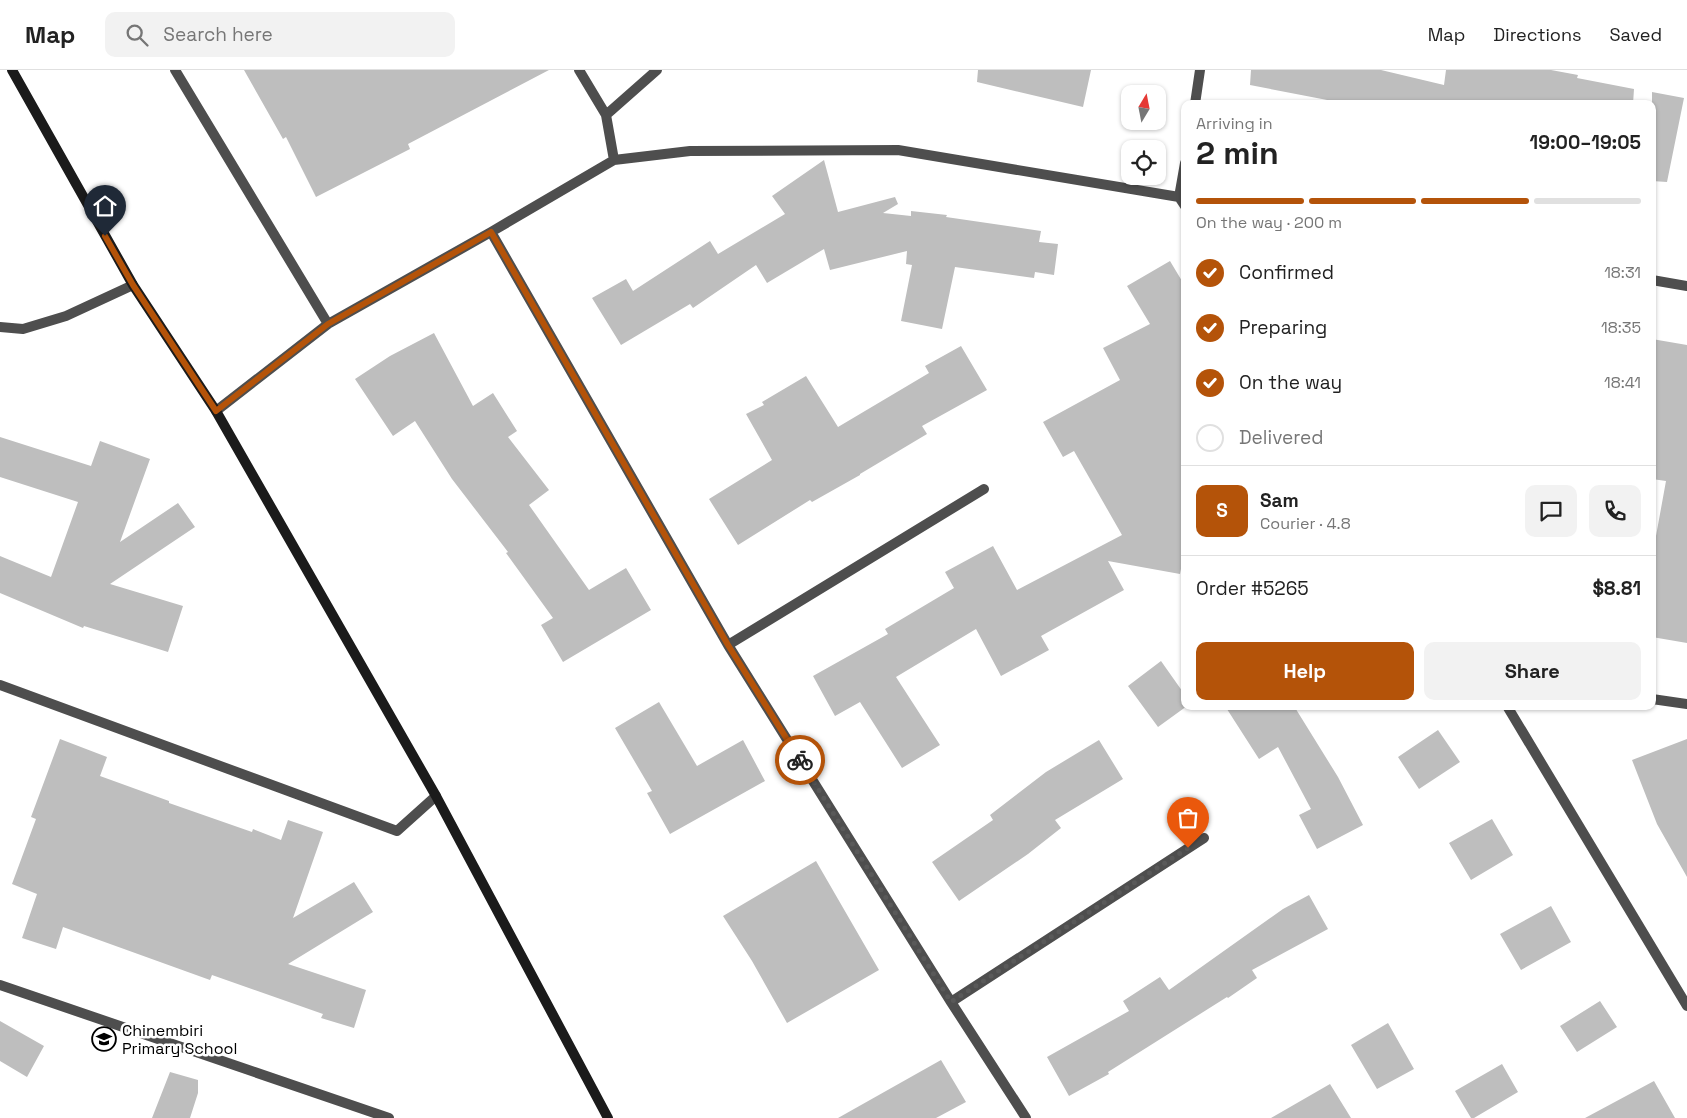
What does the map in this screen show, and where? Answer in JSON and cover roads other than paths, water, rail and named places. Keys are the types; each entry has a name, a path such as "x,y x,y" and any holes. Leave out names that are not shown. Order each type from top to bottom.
{"street":[{"path":"12,70 133,285 216,411 436,796 608,1118"},
{"path":"175,70 328,324"},
{"path":"579,70 606,115 614,160"},
{"path":"606,115 657,70"},
{"path":"1196,100 1200,70"},
{"path":"216,411 328,324 614,160 690,151 898,150 1181,200"},
{"path":"491,232 728,645 951,1002 1026,1118"},
{"path":"1656,281 1687,286"},
{"path":"0,327 23,329 66,316 133,285"},
{"path":"728,645 984,489"},
{"path":"0,685 397,831 436,796"},
{"path":"1656,700 1687,704"},
{"path":"1509,710 1687,1006"},
{"path":"951,1002 1204,838"},
{"path":"0,985 389,1118"}],"place":[{"name":"Chinembiri Primary School","path":"104,1039"}]}
